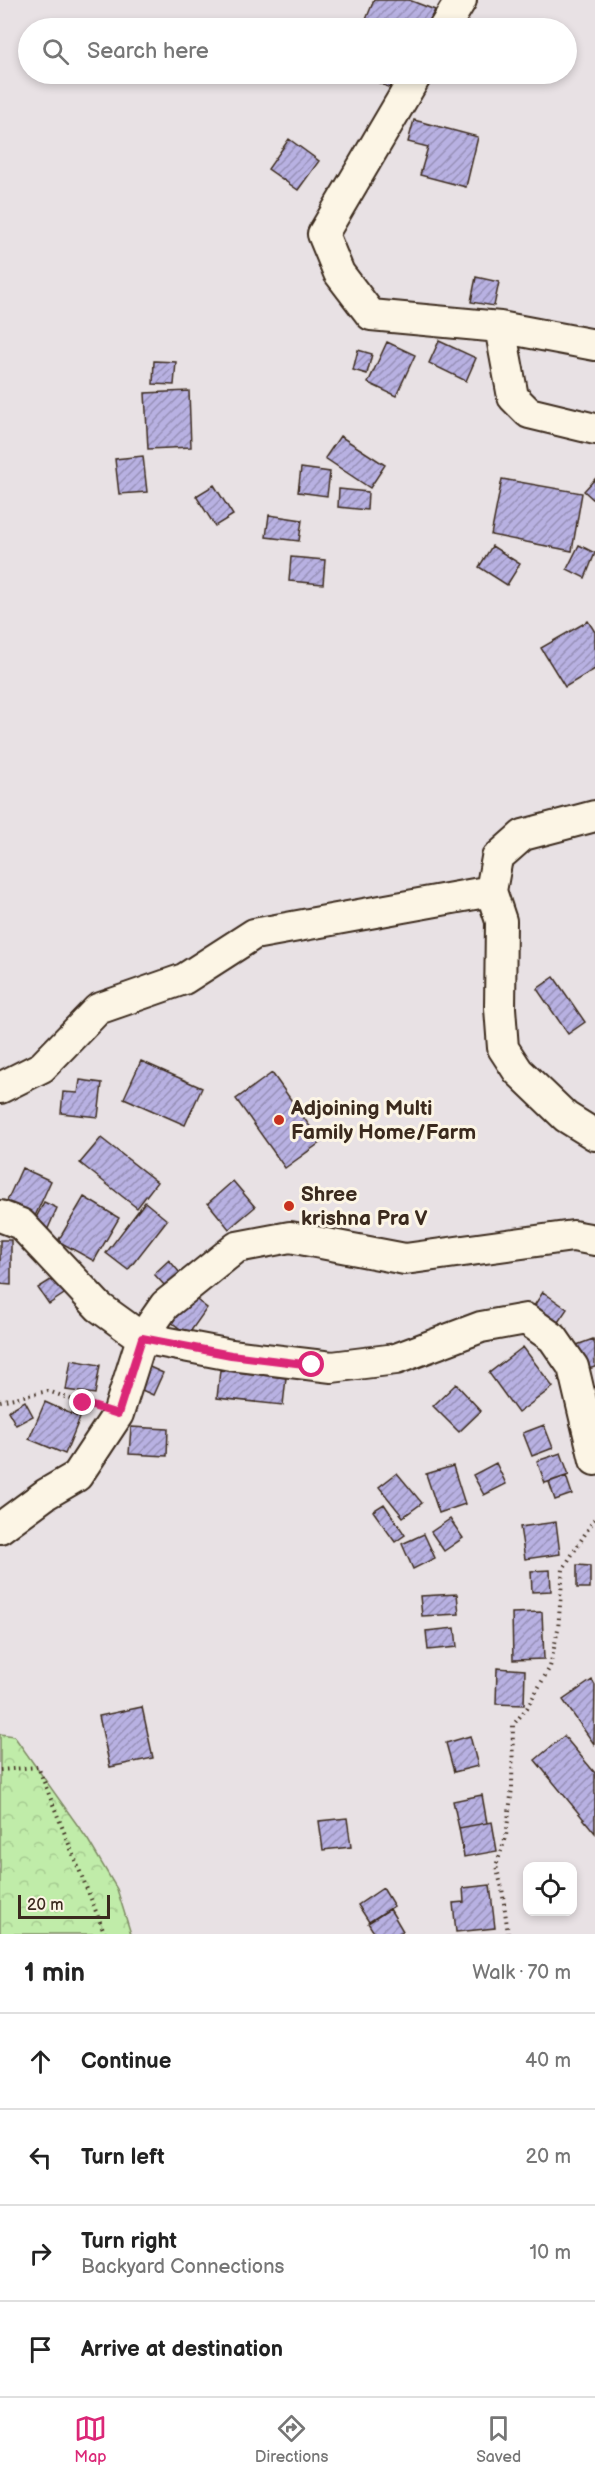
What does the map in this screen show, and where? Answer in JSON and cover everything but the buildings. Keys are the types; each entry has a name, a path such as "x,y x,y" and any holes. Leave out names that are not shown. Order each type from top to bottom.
{"street":[{"path":"450,18 461,0"},
{"path":"411,84 323,234 339,273 371,315 500,327 595,345"},
{"path":"500,327 513,397 529,413 595,429"},
{"path":"595,816 523,835 497,858 491,891 501,921 500,1008 503,1048 518,1071 558,1109 595,1135"},
{"path":"0,1088 42,1067 98,1009 184,979 254,934 491,891"},
{"path":"0,1216 21,1224 99,1307 142,1338 231,1355 332,1367 396,1359 481,1327 526,1319 553,1338 573,1367 595,1460"},
{"path":"0,1528 46,1494 77,1476 118,1414 142,1338 165,1305 237,1247 290,1237 405,1259 573,1236 595,1240"}],"path":[{"path":"0,1401 48,1391 118,1414"},
{"path":"508,1934 502,1888 496,1866 506,1836 512,1788 513,1725 527,1708 550,1667 558,1629 563,1569 595,1518"},
{"path":"0,1770 38,1767 105,1934"}],"green space":[{"path":"0,1734 14,1736 88,1840 117,1889 131,1934 0,1934"}],"place":[{"name":"Adjoining Multi Family Home/Farm","path":"279,1120"},
{"name":"Shree krishna Pra V","path":"289,1206"}],"route":[{"path":"83,1403 118,1414 142,1338 231,1355 312,1365"}]}
